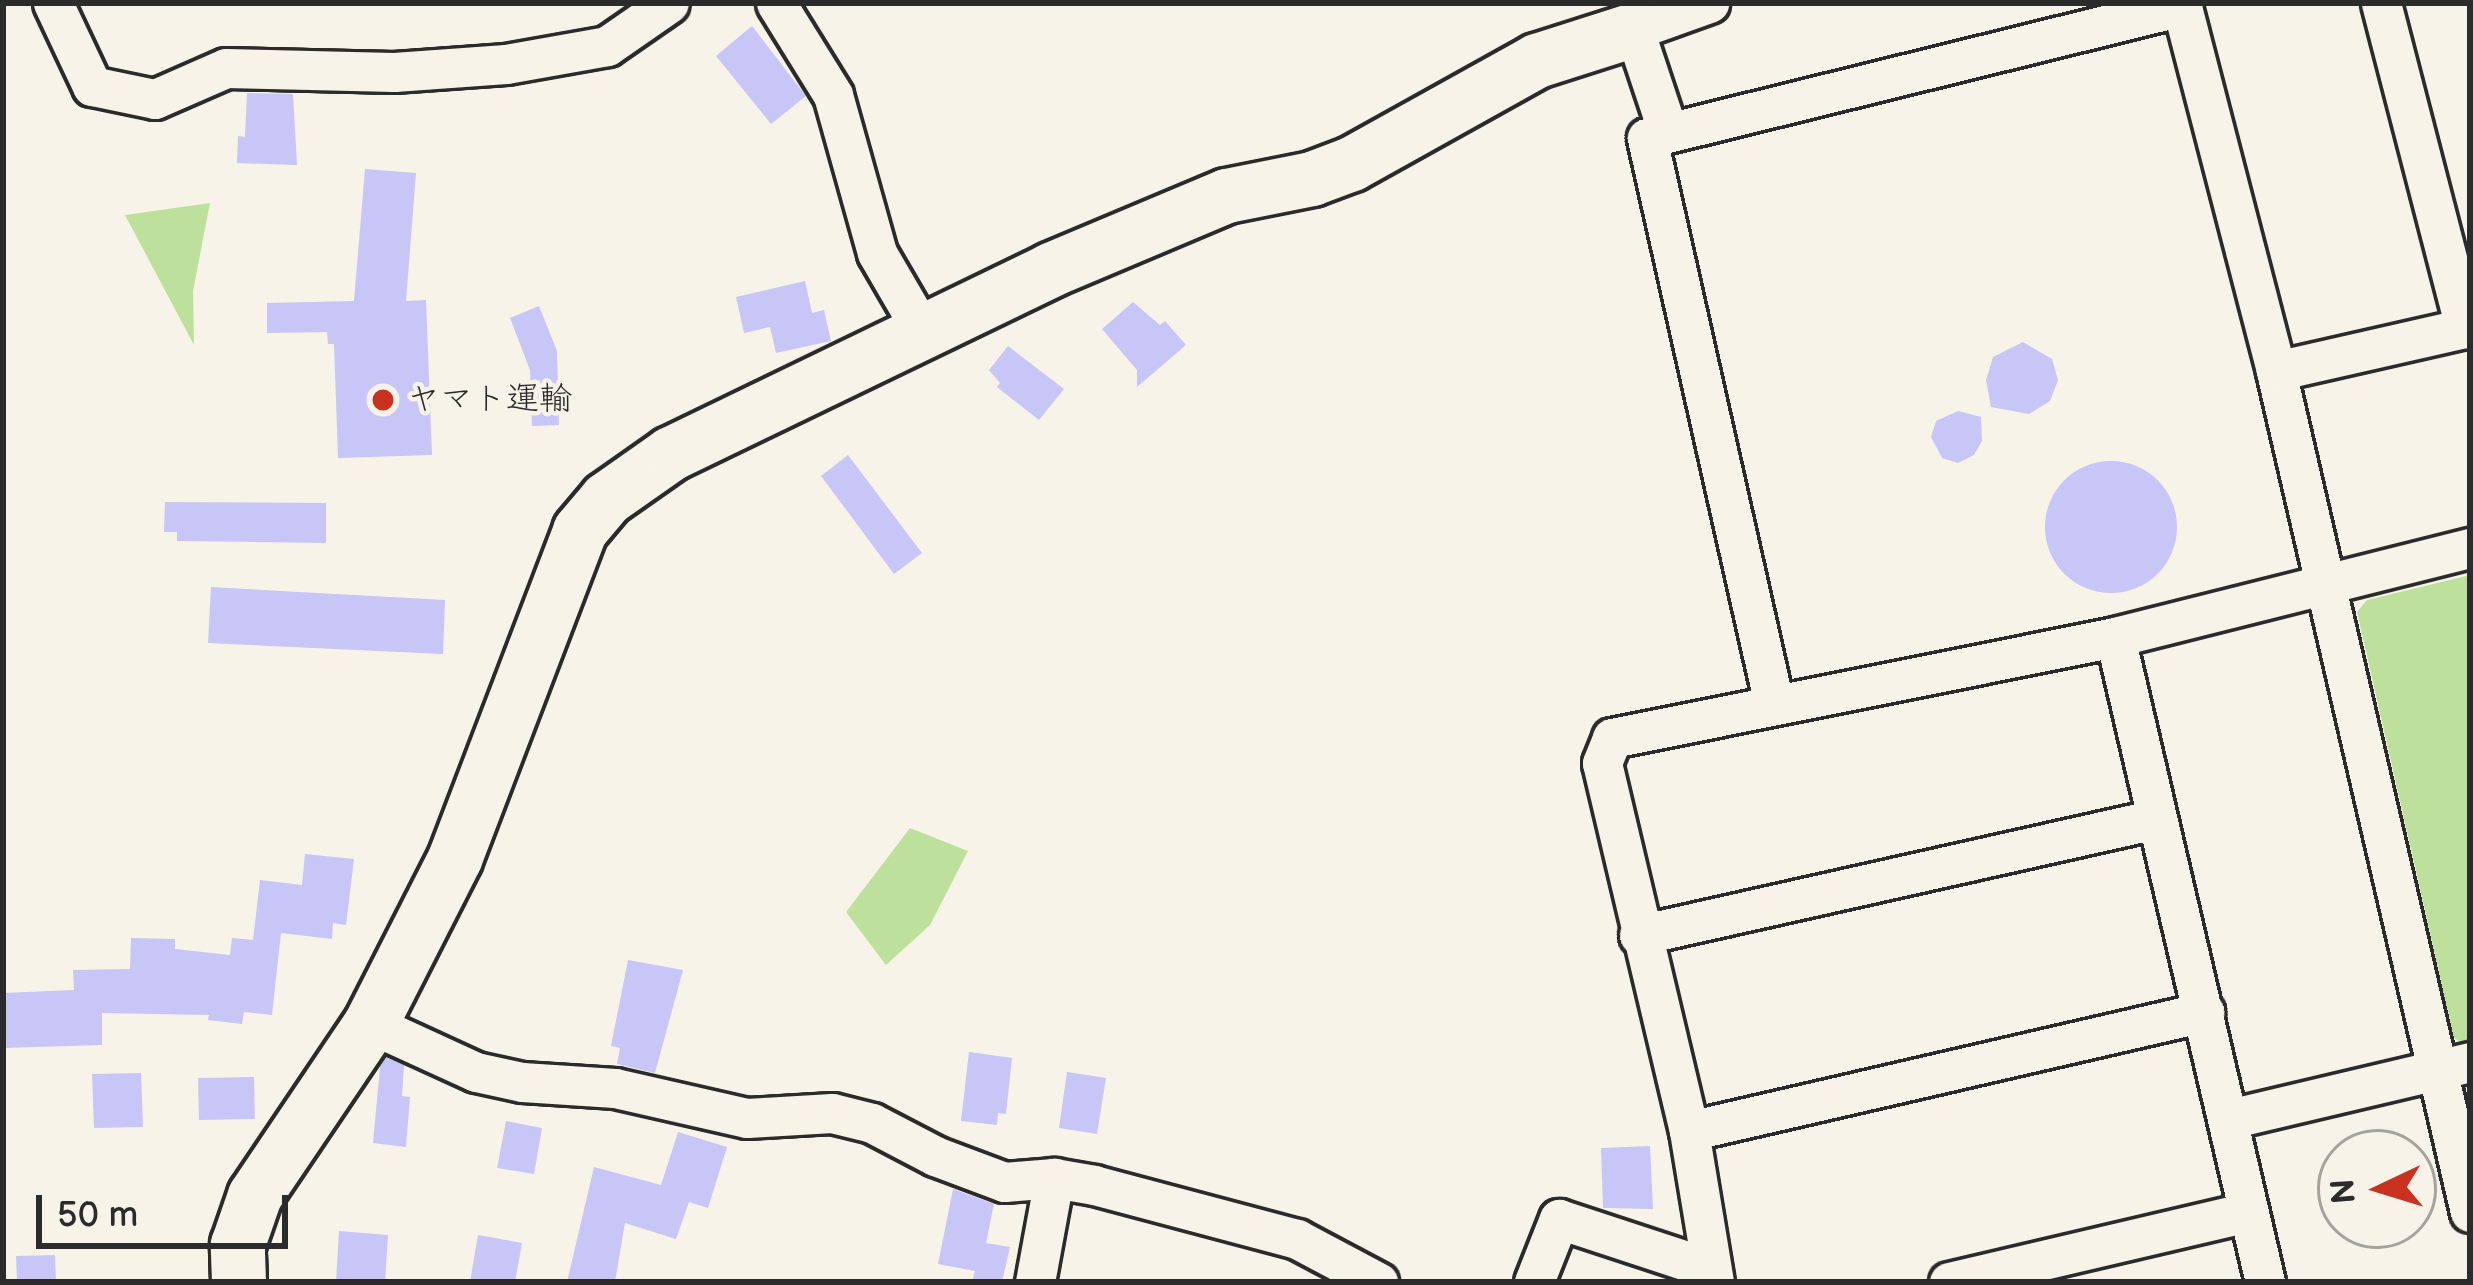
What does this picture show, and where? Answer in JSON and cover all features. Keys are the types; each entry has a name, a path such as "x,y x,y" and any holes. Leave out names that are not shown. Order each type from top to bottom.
{"street":[{"path":"53,3 92,86 155,99 226,68 394,72 506,64 608,46 669,3"},
{"path":"776,3 833,95 877,253 923,332"},
{"path":"238,1282 238,1245 255,1196 371,1024 455,859 580,531 607,499 671,454 923,332 1226,196 1312,179 1352,164 1537,61 1709,3"},
{"path":"2276,371 2468,327 2381,3"},
{"path":"1774,704 1647,138 2182,5 2326,583 2454,1066 2470,1212"},
{"path":"1634,30 1668,132"},
{"path":"1534,1282 1559,1219 1712,1275 1689,1131 1602,763 1612,738 2115,637 2470,548"},
{"path":"2115,637 2265,1282"},
{"path":"1639,935 2156,819"},
{"path":"1689,1131 2204,1012"},
{"path":"371,1024 476,1072 559,1087 615,1088 747,1118 832,1113 872,1123 934,1156 1004,1182 1054,1178 1297,1238 1378,1282"},
{"path":"2229,1120 2454,1066"},
{"path":"1035,1282 1054,1178"},
{"path":"1949,1282 2248,1212"}],"green space":[{"path":"210,203 193,291 194,345 125,215"},
{"path":"2470,575 2468,1047 2454,1038 2357,612 2367,600"},
{"path":"910,828 968,851 930,925 886,965 846,912"}],"building":[{"path":"752,26 806,96 771,124 716,56"},
{"path":"247,93 293,94 297,165 237,163 238,136 245,137"},
{"name":"ヤマト運輸","path":"365,169 416,173 406,301 426,300 432,455 338,458 334,344 328,344 327,332 267,333 267,303 354,301"},
{"path":"805,281 812,313 824,310 831,341 776,353 770,327 744,333 736,297"},
{"path":"1133,302 1160,325 1165,321 1186,345 1137,387 1137,370 1102,329"},
{"path":"539,306 557,351 559,425 532,426 530,370 510,318"},
{"path":"2023,342 2052,359 2058,380 2050,401 2029,414 1991,407 1986,380 1993,357"},
{"path":"1008,346 1064,389 1039,420 997,387 1000,383 989,370"},
{"path":"1958,411 1981,417 1982,441 1974,455 1958,463 1942,458 1931,437 1936,421"},
{"path":"848,455 922,553 894,574 821,476"},
{"path":"2111,461 2136,466 2158,480 2172,502 2177,527 2172,552 2158,574 2136,588 2111,593 2086,588 2064,574 2050,552 2045,527 2050,502 2064,480 2086,466"},
{"path":"165,502 326,503 326,543 177,541 177,532 164,532"},
{"path":"211,587 445,600 443,654 208,643"},
{"path":"305,854 354,859 346,925 333,923 332,939 281,933 272,1015 244,1012 242,1024 208,1020 209,1015 102,1013 102,1045 3,1048 3,993 74,990 73,970 130,969 131,938 175,939 175,949 230,955 232,938 253,940 260,880 302,885"},
{"path":"628,960 683,970 655,1073 617,1064 620,1048 611,1046"},
{"path":"969,1052 1012,1058 1006,1114 998,1113 997,1125 961,1121"},
{"path":"386,1057 404,1065 402,1096 410,1097 406,1147 373,1143 380,1067"},
{"path":"1067,1072 1106,1078 1097,1134 1059,1128"},
{"path":"141,1073 143,1127 94,1128 92,1074"},
{"path":"254,1077 255,1119 199,1120 198,1078"},
{"path":"506,1121 542,1128 534,1174 497,1168"},
{"path":"678,1132 727,1147 708,1208 689,1202 676,1239 625,1223 615,1282 567,1282 594,1167 661,1185"},
{"path":"1650,1146 1653,1209 1603,1208 1601,1148"},
{"path":"953,1189 994,1204 986,1243 1010,1247 1002,1282 972,1282 975,1271 938,1264"},
{"path":"339,1231 388,1235 385,1282 336,1282"},
{"path":"478,1235 522,1243 515,1282 470,1282"},
{"path":"55,1255 56,1282 17,1282 16,1256"}],"place":[{"name":"ヤマト運輸","path":"383,400"}]}
